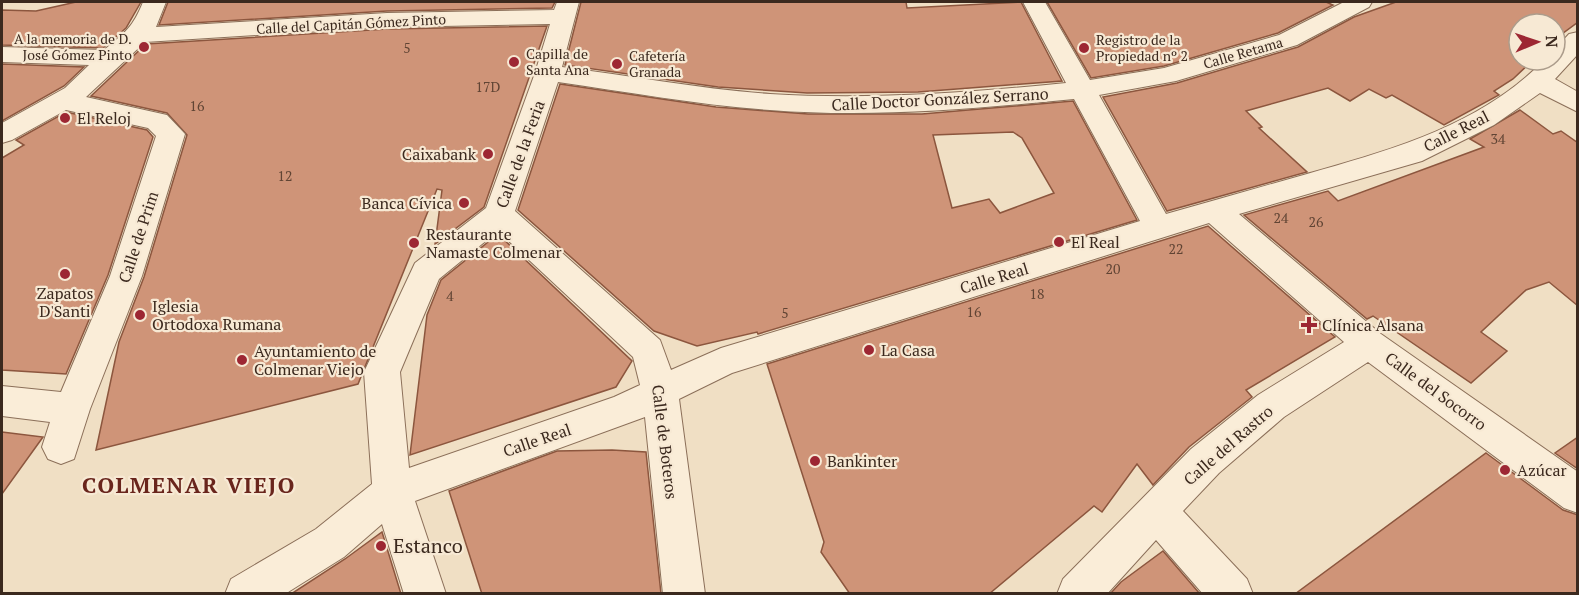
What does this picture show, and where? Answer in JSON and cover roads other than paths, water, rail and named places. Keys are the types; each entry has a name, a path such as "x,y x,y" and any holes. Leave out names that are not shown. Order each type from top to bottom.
{"street":[{"path":"2,134 74,94 110,58 138,35 148,21 154,2"},
{"path":"1034,2 1158,227"},
{"name":"Calle Retama","path":"1082,90 1167,75 1288,40 1361,2"},
{"name":"Calle del Capitán Gómez Pinto","path":"138,35 566,9"},
{"name":"Calle de la Feria","path":"392,492 382,372 426,272 499,214 548,73 566,9"},
{"name":"Calle Real","path":"246,594 330,543 392,492 627,408 721,362 1158,227 1412,154 1484,119 1539,81 1578,39"},
{"path":"2,54 110,58"},
{"name":"Calle Doctor González Serrano","path":"548,73 768,102 832,105 998,98 1082,90"},
{"path":"1539,81 1578,104"},
{"name":"Calle de Prim","path":"61,447 72,409 126,276 171,134 157,121 63,101"},
{"name":"Calle del Socorro","path":"1216,212 1370,344 1578,495"},
{"name":"Calle de Boteros","path":"499,214 648,350 660,391 684,594"},
{"name":"Calle del Rastro","path":"1078,594 1205,461 1271,406 1370,344"},
{"path":"2,401 72,409"},
{"path":"392,492 425,594"},
{"path":"1157,512 1232,594"}],"place":[{"name":"A la memoria de D. José Gómez Pinto","path":"144,47"},
{"name":"Registro de la Propiedad nº 2","path":"1084,48"},
{"name":"Capilla de Santa Ana","path":"514,62"},
{"name":"Cafetería Granada","path":"617,64"},
{"name":"El Reloj","path":"65,118"},
{"name":"Caixabank","path":"488,154"},
{"name":"Banca Cívica","path":"464,203"},
{"name":"El Real","path":"1059,242"},
{"name":"Restaurante Namaste Colmenar","path":"414,243"},
{"name":"Zapatos D'Santi","path":"65,274"},
{"name":"Iglesia Ortodoxa Rumana","path":"140,315"},
{"name":"Clínica Alsana","path":"1309,325"},
{"name":"La Casa","path":"869,350"},
{"name":"Ayuntamiento de Colmenar Viejo","path":"242,360"},
{"name":"Bankinter","path":"815,461"},
{"name":"Azúcar","path":"1505,470"},
{"name":"Estanco","path":"381,546"}],"district":[{"name":"COLMENAR VIEJO","path":"189,485"}]}
